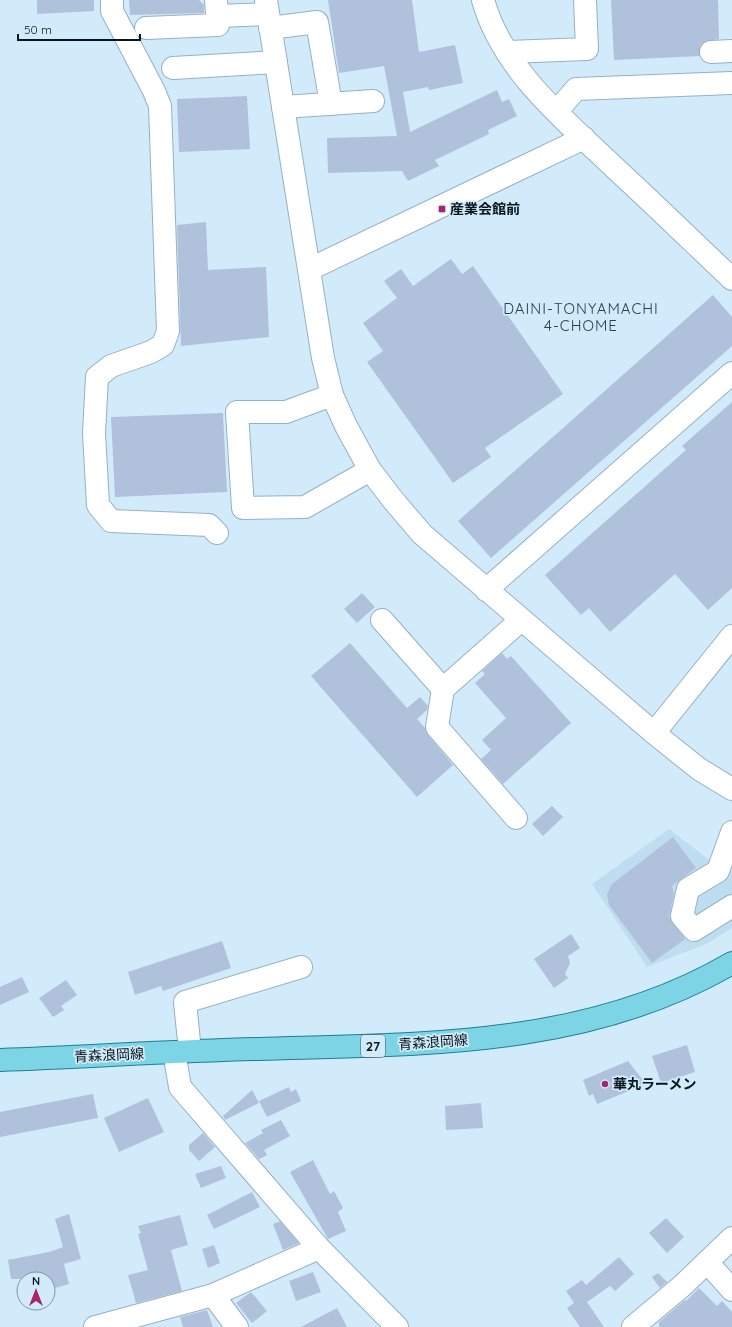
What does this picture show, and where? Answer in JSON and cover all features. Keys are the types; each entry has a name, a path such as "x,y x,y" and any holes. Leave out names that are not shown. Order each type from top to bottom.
{"main road":[{"name":"青森浪岡線","path":"0,1060 182,1051 378,1046 516,1036 562,1027 632,1008 685,988 732,963"}],"street":[{"path":"112,0 112,11 154,91 160,106 168,331 163,344 151,352 111,366 97,377 94,433 98,505 111,520 209,525 218,533"},
{"path":"483,0 494,28 507,52 528,81 584,138 732,279"},
{"path":"507,52 587,49 585,0"},
{"path":"146,28 218,24 217,8 317,22 332,104"},
{"path":"268,14 310,269 323,358 332,395 346,426 370,470 422,534 654,733 699,769 732,789"},
{"path":"173,68 276,62"},
{"path":"557,111 576,89 732,83"},
{"path":"283,107 373,101"},
{"path":"310,269 584,138"},
{"path":"486,590 732,373"},
{"path":"332,395 286,412 237,412 243,508 306,507 370,470"},
{"path":"382,620 443,689"},
{"path":"516,818 437,728 443,689 521,620"},
{"path":"654,733 732,636"},
{"path":"732,832 718,872 688,889 682,916 694,930 732,906"},
{"path":"301,968 185,1002 180,1087 319,1248 397,1327"},
{"path":"632,1327 682,1286 732,1238"},
{"path":"95,1327 213,1295 319,1248"},
{"path":"707,1262 732,1290"},
{"path":"213,1295 237,1327"}],"shaded area":[{"path":"669,829 708,859 726,870 732,871 732,928 708,943 647,967 592,884"}],"building":[{"path":"37,0 94,0 94,11 37,14"},
{"path":"129,0 199,0 204,5 204,13 130,15"},
{"path":"328,0 412,0 419,52 455,45 463,83 429,90 428,87 403,92 410,132 497,90 502,102 509,99 517,116 488,130 489,134 435,160 439,166 408,181 402,171 328,173 327,138 397,136 384,66 339,73"},
{"path":"611,0 718,0 719,39 704,42 700,47 700,56 614,60"},
{"path":"247,96 250,149 179,152 177,99"},
{"path":"206,222 208,270 266,267 269,337 181,346 177,225"},
{"path":"451,259 462,274 473,266 563,394 485,448 491,457 453,483 367,362 383,351 363,323 397,298 384,281 401,269 413,286"},
{"path":"713,295 732,317 732,346 491,558 458,521"},
{"path":"732,402 732,588 708,610 675,574 610,632 589,608 581,615 545,575 686,450 682,446"},
{"path":"223,413 227,492 115,497 111,417"},
{"path":"362,593 375,607 357,623 344,609"},
{"path":"350,643 407,708 420,697 428,706 427,710 417,719 453,765 417,797 311,676"},
{"path":"502,653 507,659 511,656 571,723 503,784 481,759 491,750 482,740 506,718 475,683 485,674 482,671"},
{"path":"552,806 563,817 543,836 532,824"},
{"path":"673,837 696,868 672,886 674,894 669,917 685,939 652,963 609,905 607,894 612,884"},
{"path":"571,934 580,948 568,956 570,963 565,974 568,978 554,988 534,959"},
{"path":"222,941 231,968 163,991 161,986 135,995 128,972"},
{"path":"22,977 29,992 0,1005 0,987"},
{"path":"66,980 77,995 61,1006 64,1010 53,1017 39,998"},
{"path":"687,1045 695,1072 661,1083 652,1056"},
{"path":"628,1061 646,1084 597,1104 593,1094 589,1096 583,1080"},
{"path":"289,1087 291,1092 296,1089 301,1101 267,1117 259,1101"},
{"path":"252,1090 259,1103 225,1120 223,1116"},
{"path":"93,1094 98,1118 0,1137 0,1112"},
{"path":"148,1098 164,1132 119,1152 104,1118"},
{"path":"481,1103 483,1128 446,1130 445,1106"},
{"path":"281,1120 290,1136 264,1150 267,1155 259,1159 245,1143 263,1133 261,1130"},
{"path":"203,1133 215,1147 199,1161 189,1150 189,1145"},
{"path":"313,1160 330,1194 334,1191 343,1208 338,1212 346,1231 328,1239 290,1172"},
{"path":"221,1166 226,1178 201,1188 195,1174"},
{"path":"252,1192 260,1207 214,1229 207,1215"},
{"path":"69,1214 81,1259 64,1264 69,1284 56,1288 56,1271 16,1271 16,1279 11,1279 8,1260 49,1252 63,1247 55,1219"},
{"path":"180,1215 188,1245 171,1250 182,1291 136,1303 128,1275 148,1270 138,1234 141,1233 138,1226"},
{"path":"666,1218 684,1237 667,1253 649,1233"},
{"path":"280,1221 299,1243 283,1250 273,1224"},
{"path":"214,1245 220,1263 208,1268 202,1249"},
{"path":"619,1257 634,1274 615,1291 610,1286 587,1302 604,1327 580,1327 567,1308 574,1303 566,1291 582,1280 586,1285"},
{"path":"313,1272 321,1292 296,1301 289,1281"},
{"path":"658,1273 667,1282 660,1288 652,1277"},
{"path":"699,1288 717,1306 722,1301 732,1312 732,1327 659,1327 659,1322 685,1300 686,1301"},
{"path":"251,1292 267,1311 252,1323 236,1303"},
{"path":"337,1308 347,1327 301,1327"},
{"path":"207,1310 213,1327 183,1327 180,1317"}],"place":[{"name":"産業会館前","path":"442,209"},
{"name":"華丸ラーメン","path":"605,1084"}],"district":[{"name":"DAINI-TONYAMACHI 4-CHOME","path":"581,316"}]}
